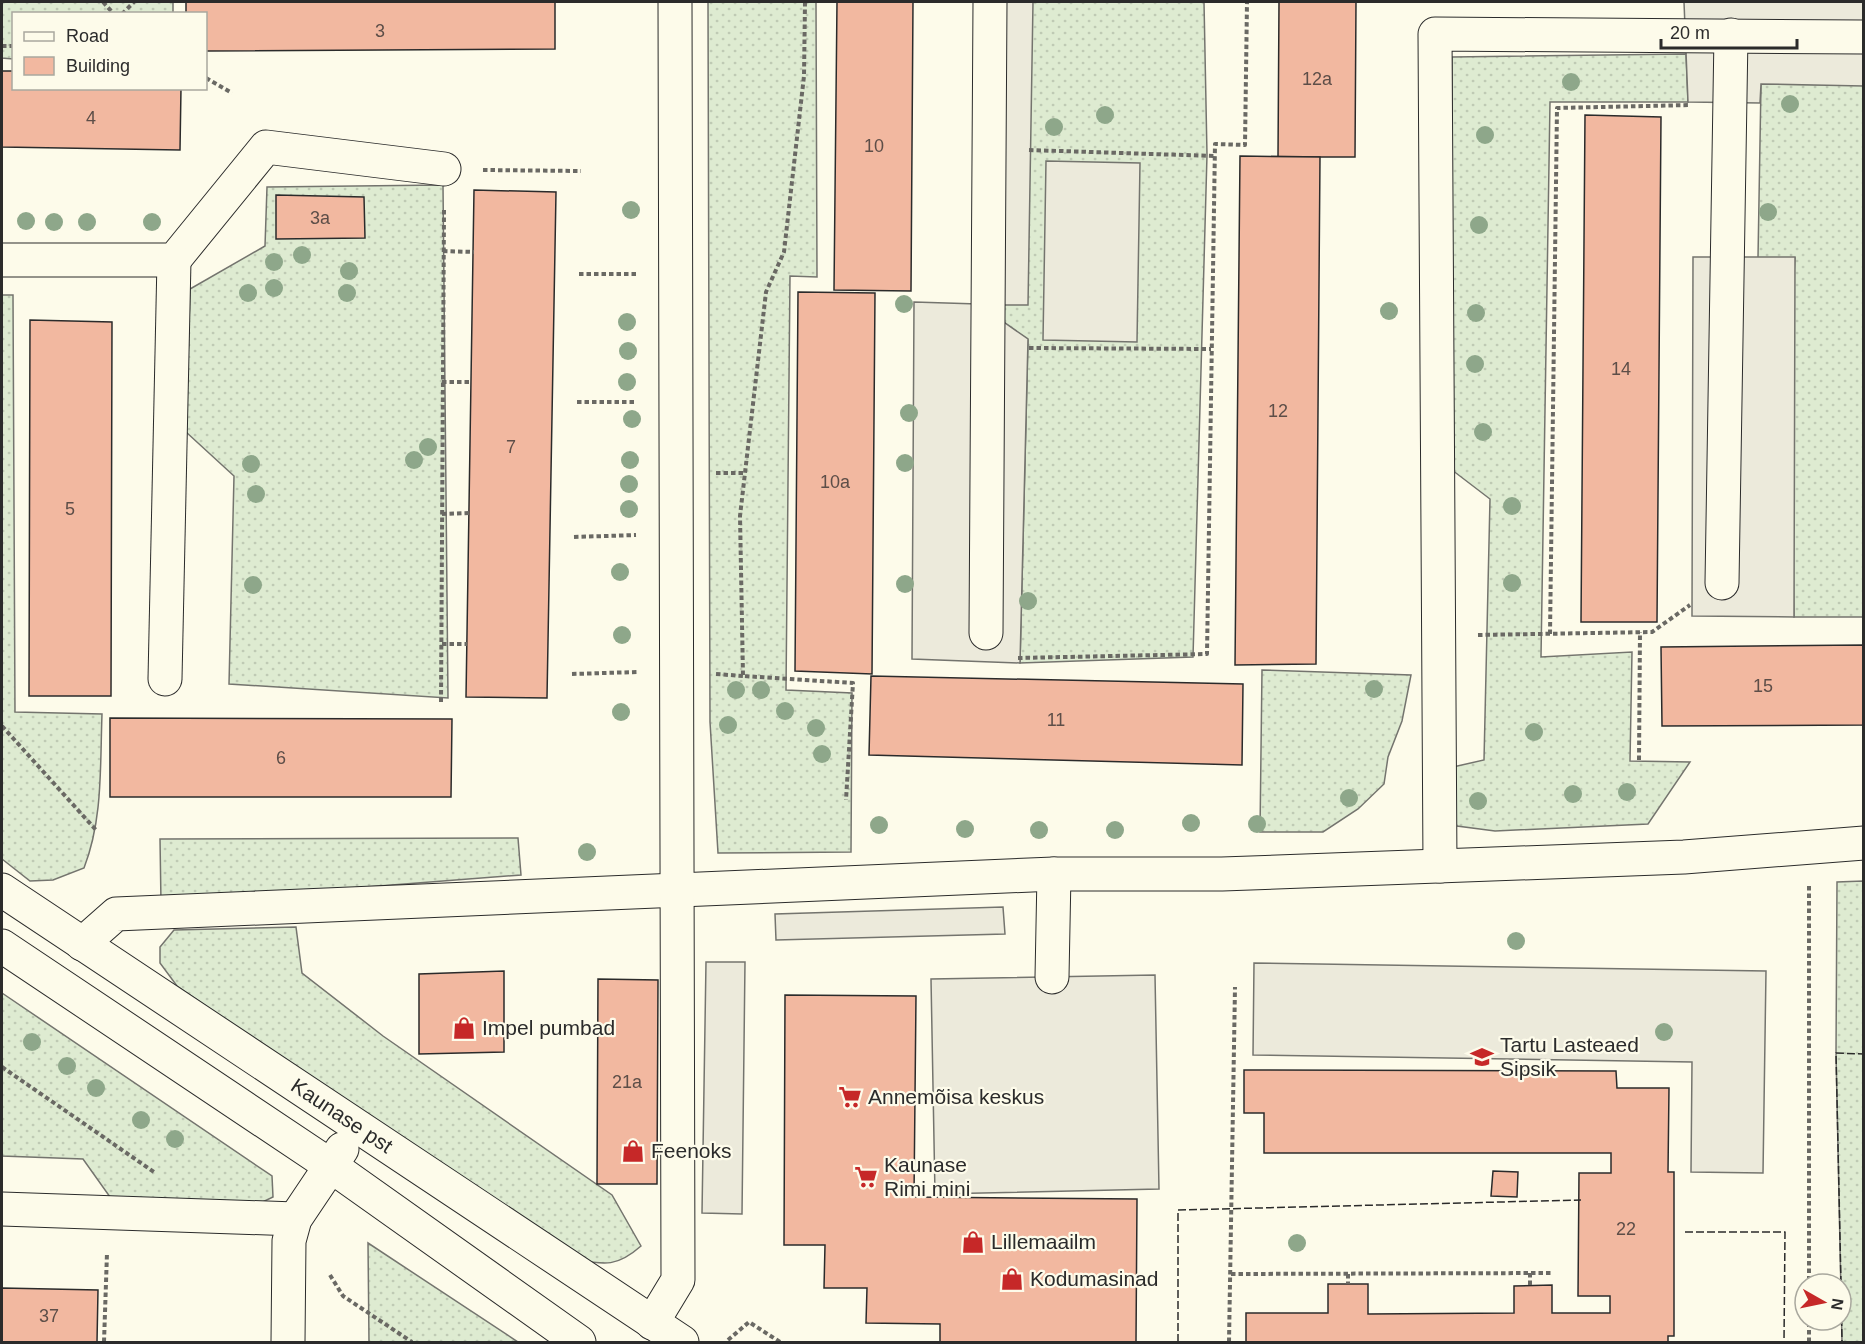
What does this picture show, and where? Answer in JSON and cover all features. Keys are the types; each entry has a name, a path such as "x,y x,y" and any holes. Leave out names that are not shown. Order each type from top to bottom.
{"street":[{"path":"652,1323 678,1280 675,2"},
{"path":"986,633 990,2"},
{"path":"1440,866 1435,34 1863,37"},
{"path":"1722,583 1731,35"},
{"path":"165,679 174,260 266,147 444,169"},
{"path":"2,260 174,260"},
{"path":"82,944 116,914 1054,874 1222,874 1440,866 1684,856 1863,843"},
{"path":"1052,977 1054,874"},
{"name":"Kaunase pst","path":"2,890 682,1342"},
{"path":"2,946 331,1166 579,1342"},
{"path":"288,1342 289,1240 295,1220 357,1128"},
{"path":"2,1209 295,1220"}],"path":[{"path":"805,2 804,75 784,252 766,292 740,516 743,676 853,683 846,800"},
{"path":"986,633 1010,658 1207,654 1214,156 1215,144 1245,145 1247,2"},
{"path":"207,79 232,93"},
{"path":"1550,634 1557,108 1730,104"},
{"path":"989,149 1214,156"},
{"path":"441,702 444,169 581,171"},
{"path":"443,251 474,252"},
{"path":"579,274 676,274"},
{"path":"988,348 1211,349"},
{"path":"442,382 472,382"},
{"path":"577,402 676,402"},
{"path":"442,514 469,513"},
{"path":"574,537 676,534"},
{"path":"1438,636 1652,632 1722,583"},
{"path":"1639,760 1640,632"},
{"path":"442,644 467,644"},
{"path":"572,674 677,671"},
{"path":"2,726 96,830"},
{"path":"1809,846 1809,1272"},
{"path":"1229,1342 1235,987"},
{"path":"2,1067 40,1093"},
{"path":"104,1342 109,1213"},
{"path":"1530,1273 1530,1285"},
{"path":"1231,1274 1551,1273"},
{"path":"1348,1274 1348,1284"},
{"path":"343,1296 412,1342"},
{"path":"728,1340 749,1322 780,1342"}],"green space":[{"path":"2,2 173,2 173,12 12,12 12,59 2,58"},
{"path":"708,2 816,2 817,277 790,276 786,690 852,693 851,852 718,853 710,722"},
{"path":"980,2 1204,2 1207,155 1193,657 1020,663 1028,340 978,304"},
{"path":"1686,54 1688,102 1550,102 1541,657 1632,652 1630,761 1690,762 1648,824 1495,831 1457,826 1435,771 1484,760 1490,499 1452,470 1452,57"},
{"path":"1761,84 1863,85 1863,617 1794,617 1790,338 1795,258 1758,258"},
{"path":"443,185 448,698 229,684 234,476 186,432 190,289 265,246 267,187"},
{"path":"2,295 13,295 15,712 102,714 98,812 90,849 84,868 53,880 30,881 2,859"},
{"path":"1262,670 1411,675 1402,721 1388,757 1384,784 1358,809 1323,832 1260,832"},
{"path":"518,838 521,875 161,903 160,839"},
{"path":"1863,881 1864,1342 1842,1342 1842,1332 1853,1332 1853,1272 1841,1272 1836,1053 1837,882"},
{"path":"296,927 302,973 383,1036 612,1195 641,1246 616,1262 600,1263 571,1259 177,986 160,963 160,947 174,930"},
{"path":"2,993 272,1176 273,1197 254,1206 115,1204 83,1159 2,1156"},
{"path":"368,1243 518,1342 369,1342"}],"shaded area":[{"path":"990,2 1033,2 1028,305 988,305"},
{"path":"1684,2 1863,2 1863,86 1761,84 1760,103 1688,102"},
{"path":"1046,161 1140,163 1137,342 1043,340"},
{"path":"1693,257 1795,257 1794,617 1692,616"},
{"path":"914,302 978,304 1028,339 1020,663 912,659"},
{"path":"1003,907 1005,934 776,940 775,914"},
{"path":"706,962 745,962 742,1214 702,1213"},
{"path":"1254,963 1766,971 1763,1173 1691,1172 1692,1062 1253,1055"},
{"path":"1155,975 1159,1189 935,1194 931,979"}],"building":[{"path":"186,2 555,2 555,49 207,51 207,12 186,12"},
{"path":"837,2 913,2 911,291 834,290"},
{"path":"1279,2 1356,2 1355,157 1278,157"},
{"path":"2,71 12,71 12,90 181,90 180,150 2,147"},
{"path":"1585,115 1661,117 1657,622 1581,622"},
{"path":"1240,156 1320,157 1316,664 1235,665"},
{"path":"474,190 556,192 547,698 466,697"},
{"path":"276,195 364,197 365,238 276,239"},
{"path":"798,292 875,293 872,674 795,671"},
{"path":"30,320 112,322 111,696 29,696"},
{"path":"1864,645 1864,725 1662,726 1661,647"},
{"path":"871,676 1243,684 1242,765 869,755"},
{"path":"110,718 452,719 451,797 110,797"},
{"path":"504,971 504,1052 419,1054 419,974"},
{"path":"598,979 658,980 657,1184 597,1184"},
{"name":"Annemõisa keskus","path":"785,995 916,996 914,1197 1137,1199 1136,1342 940,1342 940,1324 866,1323 867,1288 824,1288 825,1245 784,1245"},
{"path":"1244,1070 1616,1071 1617,1088 1669,1088 1668,1172 1674,1172 1674,1336 1668,1336 1668,1342 1246,1342 1246,1313 1328,1313 1328,1284 1368,1284 1368,1314 1514,1313 1514,1286 1552,1285 1552,1313 1610,1313 1610,1296 1578,1296 1579,1173 1611,1173 1611,1153 1264,1153 1264,1113 1244,1113"},
{"path":"1493,1171 1518,1172 1517,1197 1491,1196"},
{"path":"2,1288 98,1290 97,1342 2,1342"}],"fence":[{"path":"1841,1272 1836,1053 1864,1054"},
{"path":"1178,1342 1178,1210 1581,1200"},
{"path":"1685,1232 1785,1232 1784,1342"},
{"path":"1842,1332 1842,1342"}],"place":[{"name":"Impel pumbad","path":"464,1028"},
{"name":"Tartu Lasteaed Sipsik","path":"1482,1057"},
{"name":"Annemõisa keskus","path":"850,1097"},
{"name":"Feenoks","path":"633,1151"},
{"name":"Kaunase Rimi mini","path":"866,1177"},
{"name":"Lillemaailm","path":"973,1242"},
{"name":"Kodumasinad","path":"1012,1279"}]}
